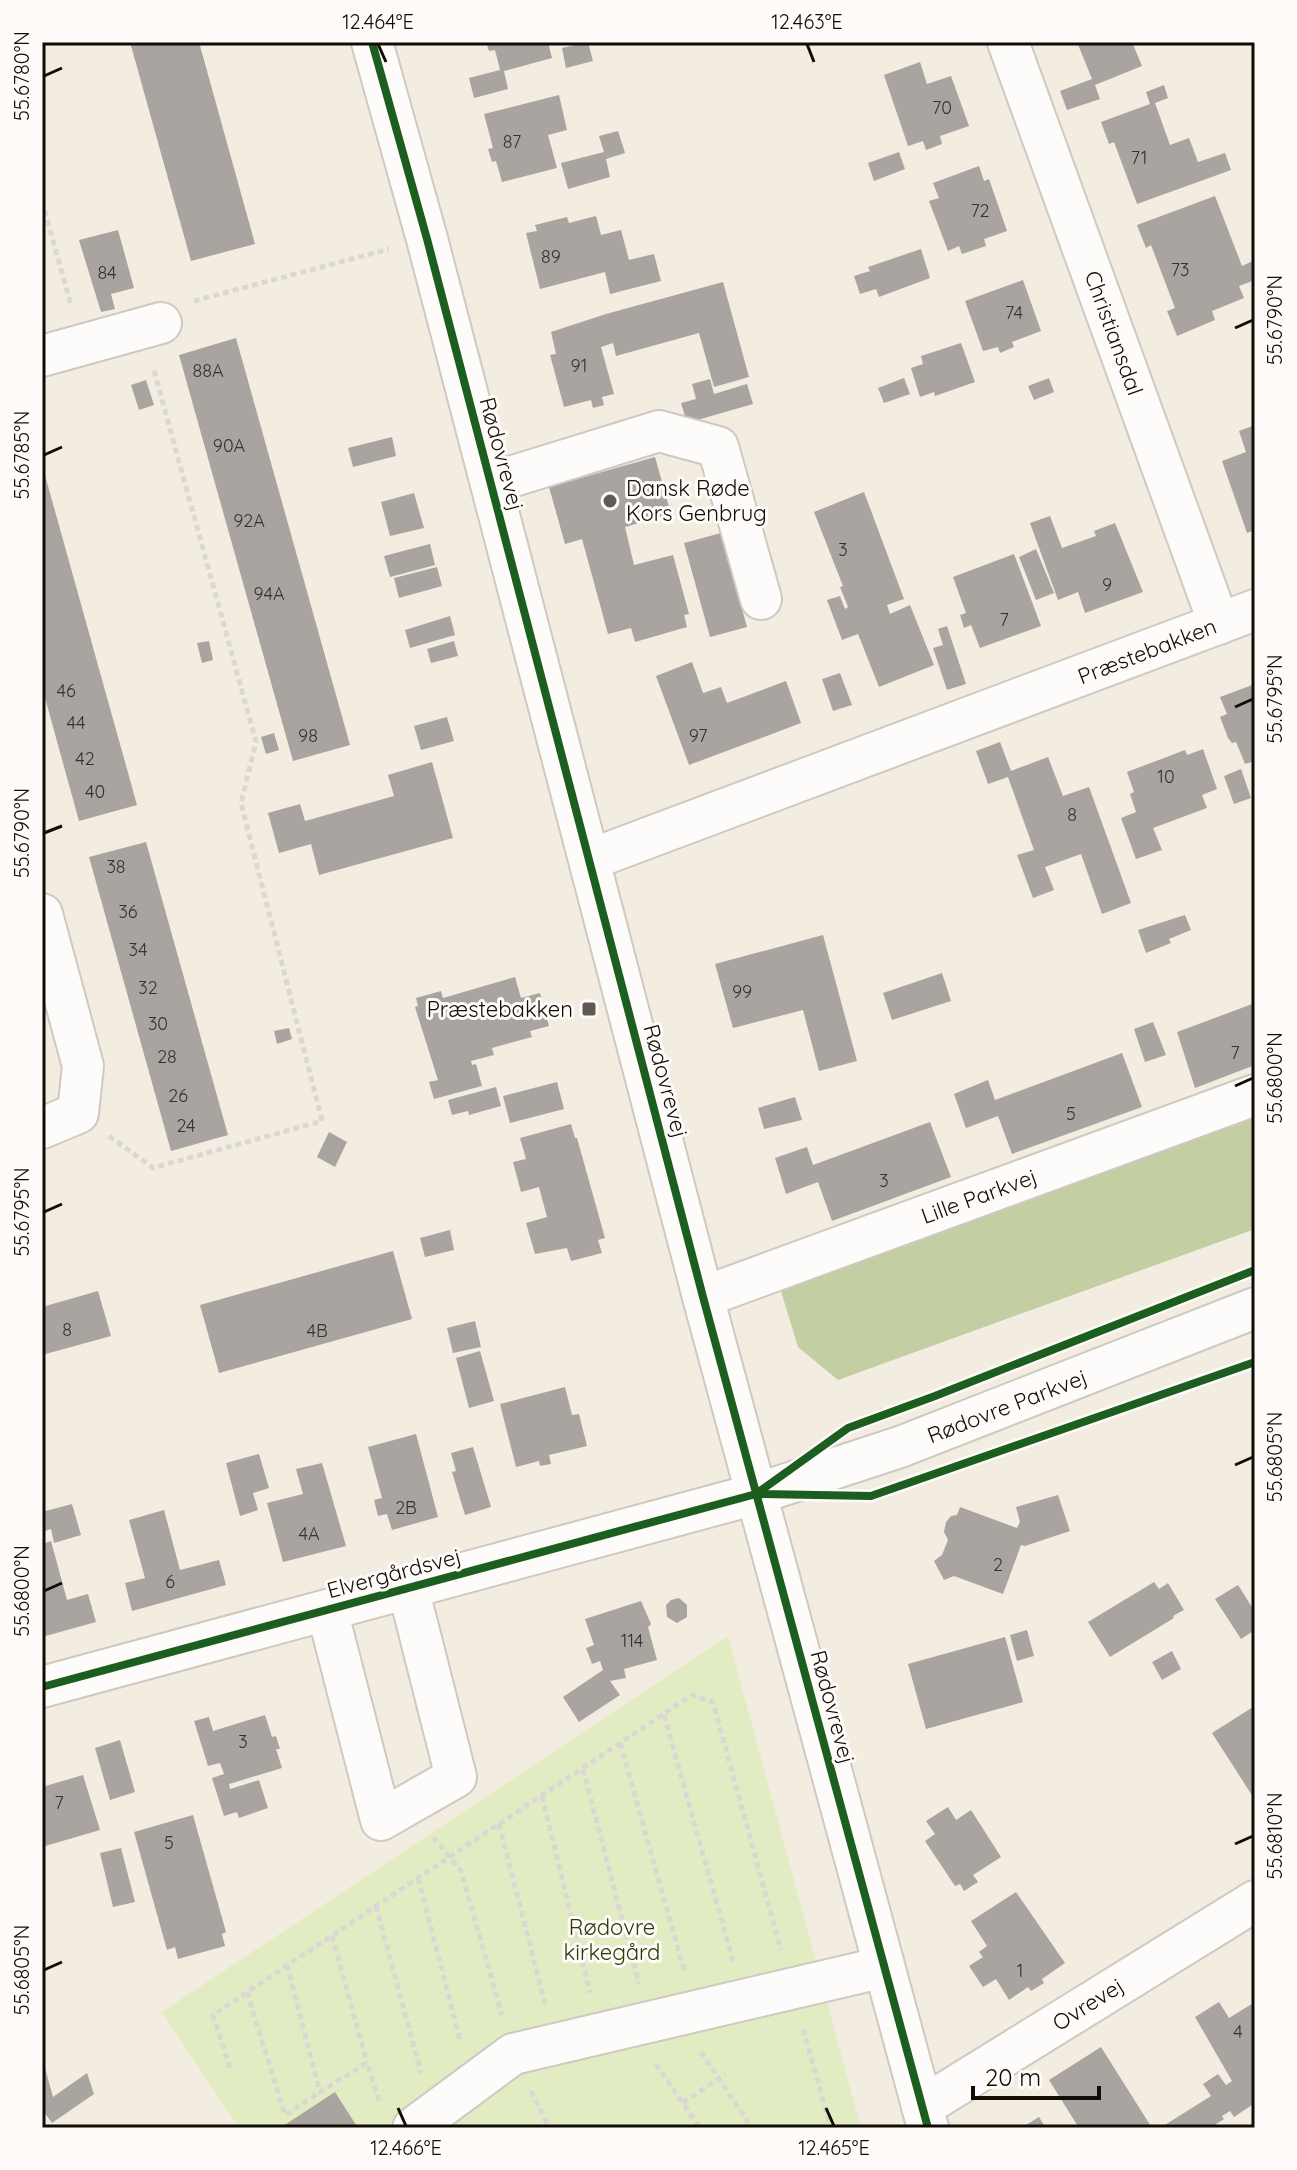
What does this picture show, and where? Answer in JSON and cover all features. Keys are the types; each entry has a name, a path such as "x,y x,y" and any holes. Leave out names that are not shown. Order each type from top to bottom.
{"street":[{"name":"Rødovrevej","path":"372,42 427,239 703,1297 925,2118"},
{"name":"Christiansdal","path":"1008,42 1237,617"},
{"path":"61,351 152,325"},
{"path":"491,483 659,431 718,447 761,599"},
{"name":"Præstebakken","path":"589,860 1237,617"},
{"path":"42,914 83,1066 78,1113 42,1128"},
{"name":"Lille Parkvej","path":"703,1297 1255,1095"},
{"name":"Rødovre Parkvej","path":"756,1494 900,1447 1255,1308"},
{"name":"Elvergårdsvej","path":"42,1687 756,1494"},
{"path":"327,1610 381,1820 456,1777 408,1588"},
{"name":"Ovrevej","path":"925,2118 1255,1901"},
{"path":"410,2118 472,2084 513,2054 884,1967"}],"path":[{"path":"42,201 69,294 61,351"},
{"path":"78,1113 153,1168 322,1121 241,803 256,742 152,325 174,307 427,239"},
{"path":"230,2068 213,2015 692,1695 713,1702 831,2128"},
{"path":"664,1715 745,2000"},
{"path":"620,1743 650,2021"},
{"path":"583,1769 650,2021 722,2076 752,2128"},
{"path":"542,1796 650,2021 683,2103 700,2128"},
{"path":"417,1799 436,1843 461,1871 513,2054"},
{"path":"499,1824 555,2044"},
{"path":"418,1878 472,2084"},
{"path":"376,1906 410,2118"},
{"path":"332,1936 367,2063 410,2118"},
{"path":"287,1965 320,2092"},
{"path":"247,1992 285,2115 367,2063"},
{"path":"683,2103 722,2076"}],"green space":[{"path":"1255,1114 1255,1229 838,1380 798,1347 780,1288"},
{"name":"Rødovre kirkegård","path":"728,1636 861,2128 239,2128 162,2012"}],"building":[{"path":"130,42 199,42 255,244 191,261"},
{"path":"486,42 548,42 552,58 504,71 508,89 474,98 469,78 500,70 495,50 489,51"},
{"path":"588,42 593,61 566,68 562,48"},
{"path":"1077,42 1132,42 1142,66 1095,85 1100,99 1067,110 1060,91 1092,79"},
{"path":"920,62 927,84 951,76 969,126 940,136 942,144 926,150 923,141 908,146 884,75"},
{"path":"1164,85 1168,98 1155,103 1170,145 1189,138 1198,162 1225,153 1231,170 1137,204 1114,142 1109,144 1101,122 1150,104 1146,92"},
{"path":"559,95 567,130 548,135 557,168 502,182 496,161 492,162 488,149 493,148 484,114"},
{"path":"618,131 625,153 606,159 610,177 568,189 561,163 604,152 599,136"},
{"path":"899,152 905,169 874,181 868,163"},
{"path":"979,166 984,181 989,179 1007,231 984,239 986,246 962,254 959,246 948,251 929,201 939,198 933,183"},
{"path":"1215,196 1242,266 1255,260 1255,280 1239,286 1244,298 1212,311 1215,320 1177,336 1167,311 1175,308 1151,245 1146,248 1137,225"},
{"path":"596,216 601,235 621,230 629,260 654,254 661,281 610,294 605,272 540,289 526,233 537,231 535,225 567,217 569,223"},
{"path":"118,230 134,288 111,294 115,309 101,312 79,240"},
{"path":"921,249 930,278 879,297 876,289 860,294 854,276 870,271 868,267"},
{"path":"1023,280 1041,331 1012,342 1014,347 1000,353 998,347 983,351 965,301"},
{"path":"723,282 749,377 714,387 699,333 616,356 613,343 601,347 614,394 602,397 604,405 593,408 591,400 564,407 550,355 556,354 551,332"},
{"path":"236,338 350,745 293,761 179,355"},
{"path":"961,343 975,382 935,396 934,392 920,397 911,368 923,364 921,356"},
{"path":"904,378 910,394 884,403 878,388"},
{"path":"1049,378 1054,392 1034,400 1028,386"},
{"path":"710,379 714,394 747,384 753,404 687,423 681,403 696,399 692,384"},
{"path":"146,380 154,405 139,410 131,385"},
{"path":"1255,425 1255,530 1247,533 1222,461 1246,452 1239,431"},
{"path":"392,437 396,456 353,467 348,448"},
{"path":"655,457 671,514 625,527 634,565 673,555 689,614 684,615 687,627 635,642 631,628 608,634 582,539 565,544 549,487"},
{"path":"43,468 137,805 79,821 42,687"},
{"path":"864,492 904,599 887,605 890,614 910,605 934,665 879,687 858,634 842,640 827,600 840,596 845,609 848,607 814,512"},
{"path":"414,493 424,528 390,536 381,502"},
{"path":"1050,516 1062,548 1096,536 1094,531 1115,523 1143,592 1085,613 1078,592 1058,600 1030,523"},
{"path":"721,533 747,627 710,637 684,543"},
{"path":"430,544 435,565 390,577 384,556"},
{"path":"1036,549 1054,593 1036,600 1019,557"},
{"path":"1014,554 1041,626 980,648 971,625 964,628 960,615 966,613 953,577"},
{"path":"437,567 442,586 399,598 394,578"},
{"path":"450,616 455,635 410,648 405,630"},
{"path":"947,626 966,684 947,690 933,648 943,645 938,629"},
{"path":"209,641 213,660 202,663 197,643"},
{"path":"454,641 458,656 431,663 427,649"},
{"path":"692,662 703,693 721,687 727,703 786,681 801,723 689,765 656,676"},
{"path":"840,673 852,705 833,711 822,679"},
{"path":"1255,684 1255,761 1245,764 1236,742 1232,743 1228,738 1220,717 1227,714 1220,697"},
{"path":"447,717 454,741 421,750 414,726"},
{"path":"274,733 279,750 266,754 261,737"},
{"path":"1000,742 1011,771 1048,757 1063,796 1089,787 1131,903 1102,914 1081,854 1045,867 1054,890 1033,898 1017,855 1034,850 1008,777 988,784 976,751"},
{"path":"1203,749 1217,789 1202,795 1207,808 1153,828 1162,850 1136,859 1121,818 1136,812 1130,794 1134,792 1127,772 1185,750 1187,755"},
{"path":"432,762 453,838 319,875 311,844 279,853 268,813 300,804 305,821 394,796 388,775"},
{"path":"1241,769 1251,798 1234,804 1224,776"},
{"path":"146,842 228,1135 171,1151 89,857"},
{"path":"1185,915 1191,930 1169,939 1171,943 1146,953 1138,930"},
{"path":"823,935 857,1061 819,1071 803,1010 733,1028 715,964"},
{"path":"942,973 951,1001 892,1020 883,993"},
{"path":"515,977 521,998 540,993 549,1026 530,1031 532,1037 492,1048 494,1055 471,1061 472,1065 476,1064 482,1086 434,1099 429,1082 438,1080 415,1007 418,1006 416,998 441,991 443,998"},
{"path":"1255,1003 1255,1065 1195,1088 1177,1032"},
{"path":"1153,1022 1166,1055 1145,1062 1134,1029"},
{"path":"289,1028 292,1039 277,1044 274,1031"},
{"path":"1122,1053 1142,1107 1012,1154 998,1116 966,1128 954,1094 988,1080 995,1100"},
{"path":"557,1082 564,1109 510,1123 503,1096"},
{"path":"496,1087 501,1106 469,1115 468,1111 452,1115 448,1100"},
{"path":"795,1097 802,1120 764,1129 758,1108"},
{"path":"930,1122 951,1177 832,1221 818,1182 786,1194 775,1158 807,1147 813,1165"},
{"path":"571,1124 605,1238 598,1240 602,1253 571,1261 567,1248 535,1254 526,1223 547,1217 539,1187 521,1192 513,1162 526,1159 520,1138"},
{"path":"329,1132 347,1142 335,1167 317,1157"},
{"path":"450,1230 454,1250 425,1257 420,1238"},
{"path":"393,1251 412,1319 219,1373 200,1305"},
{"path":"98,1291 111,1336 42,1355 42,1307"},
{"path":"475,1321 481,1347 453,1353 447,1328"},
{"path":"480,1351 494,1401 469,1408 456,1358"},
{"path":"565,1387 572,1415 579,1414 587,1446 549,1455 551,1464 540,1466 539,1461 516,1467 500,1404"},
{"path":"416,1434 438,1517 392,1530 387,1514 378,1516 374,1500 382,1498 368,1447"},
{"path":"473,1447 491,1507 465,1515 452,1472 456,1471 451,1453"},
{"path":"259,1454 269,1488 253,1493 258,1510 240,1516 226,1463"},
{"path":"322,1463 346,1546 283,1562 267,1503 303,1494 296,1469"},
{"path":"1058,1495 1070,1531 1021,1545 1003,1594 954,1576 944,1580 934,1561 942,1555 948,1540 944,1532 946,1522 957,1515 960,1507 1017,1528 1020,1522 1016,1507"},
{"path":"72,1504 81,1535 54,1543 51,1529 42,1532 42,1512"},
{"path":"164,1510 180,1570 219,1560 226,1585 132,1611 125,1583 145,1578 129,1520"},
{"path":"51,1541 67,1600 88,1594 96,1622 42,1637 42,1544"},
{"path":"1154,1582 1159,1589 1168,1583 1184,1610 1110,1657 1088,1622"},
{"path":"1238,1585 1255,1612 1255,1630 1241,1639 1215,1599"},
{"path":"679,1598 687,1605 687,1617 677,1623 667,1617 666,1605"},
{"path":"641,1601 651,1624 648,1627 657,1660 624,1669 626,1678 610,1681 620,1695 579,1722 563,1697 603,1670 600,1661 592,1664 586,1648 594,1645 585,1619"},
{"path":"1027,1630 1034,1656 1017,1661 1010,1635"},
{"path":"1005,1637 1023,1702 926,1729 908,1664"},
{"path":"1172,1651 1181,1669 1162,1680 1152,1662"},
{"path":"1253,1707 1255,1711 1255,1800 1212,1733"},
{"path":"265,1715 272,1737 276,1736 282,1768 229,1784 230,1789 259,1780 268,1808 239,1818 237,1812 224,1816 212,1778 224,1774 220,1763 208,1766 194,1721 209,1717 213,1731"},
{"path":"120,1740 135,1792 110,1800 95,1748"},
{"path":"83,1775 100,1830 42,1847 42,1787"},
{"path":"948,1807 956,1820 971,1810 1001,1857 973,1875 978,1882 964,1891 960,1884 955,1886 925,1841 935,1834 926,1821"},
{"path":"193,1815 226,1932 222,1934 225,1946 178,1959 175,1947 167,1950 134,1832"},
{"path":"121,1848 135,1902 113,1907 100,1853"},
{"path":"1016,1892 1065,1963 1042,1979 1044,1983 1031,1991 1028,1987 1009,2000 996,1979 983,1987 969,1966 983,1957 979,1952 987,1946 971,1921"},
{"path":"1219,2002 1229,2018 1255,2002 1255,2103 1234,2117 1230,2111 1210,2128 1160,2128 1211,2096 1203,2084 1218,2074 1226,2085 1232,2081 1195,2017"},
{"path":"1101,2047 1152,2128 1079,2128 1049,2080"},
{"path":"42,2057 53,2097 87,2073 94,2094 52,2123 42,2109"},
{"path":"335,2092 358,2128 280,2128"},
{"path":"1039,2117 1046,2128 1021,2128"}],"cycle path":[{"path":"372,42 427,239 703,1297 928,2128"},
{"path":"756,1494 848,1428 1255,1270"},
{"path":"42,1687 756,1494 871,1496 1255,1362"}],"place":[{"name":"Dansk Røde Kors Genbrug","path":"610,501"},
{"name":"Præstebakken","path":"589,1009"}]}
